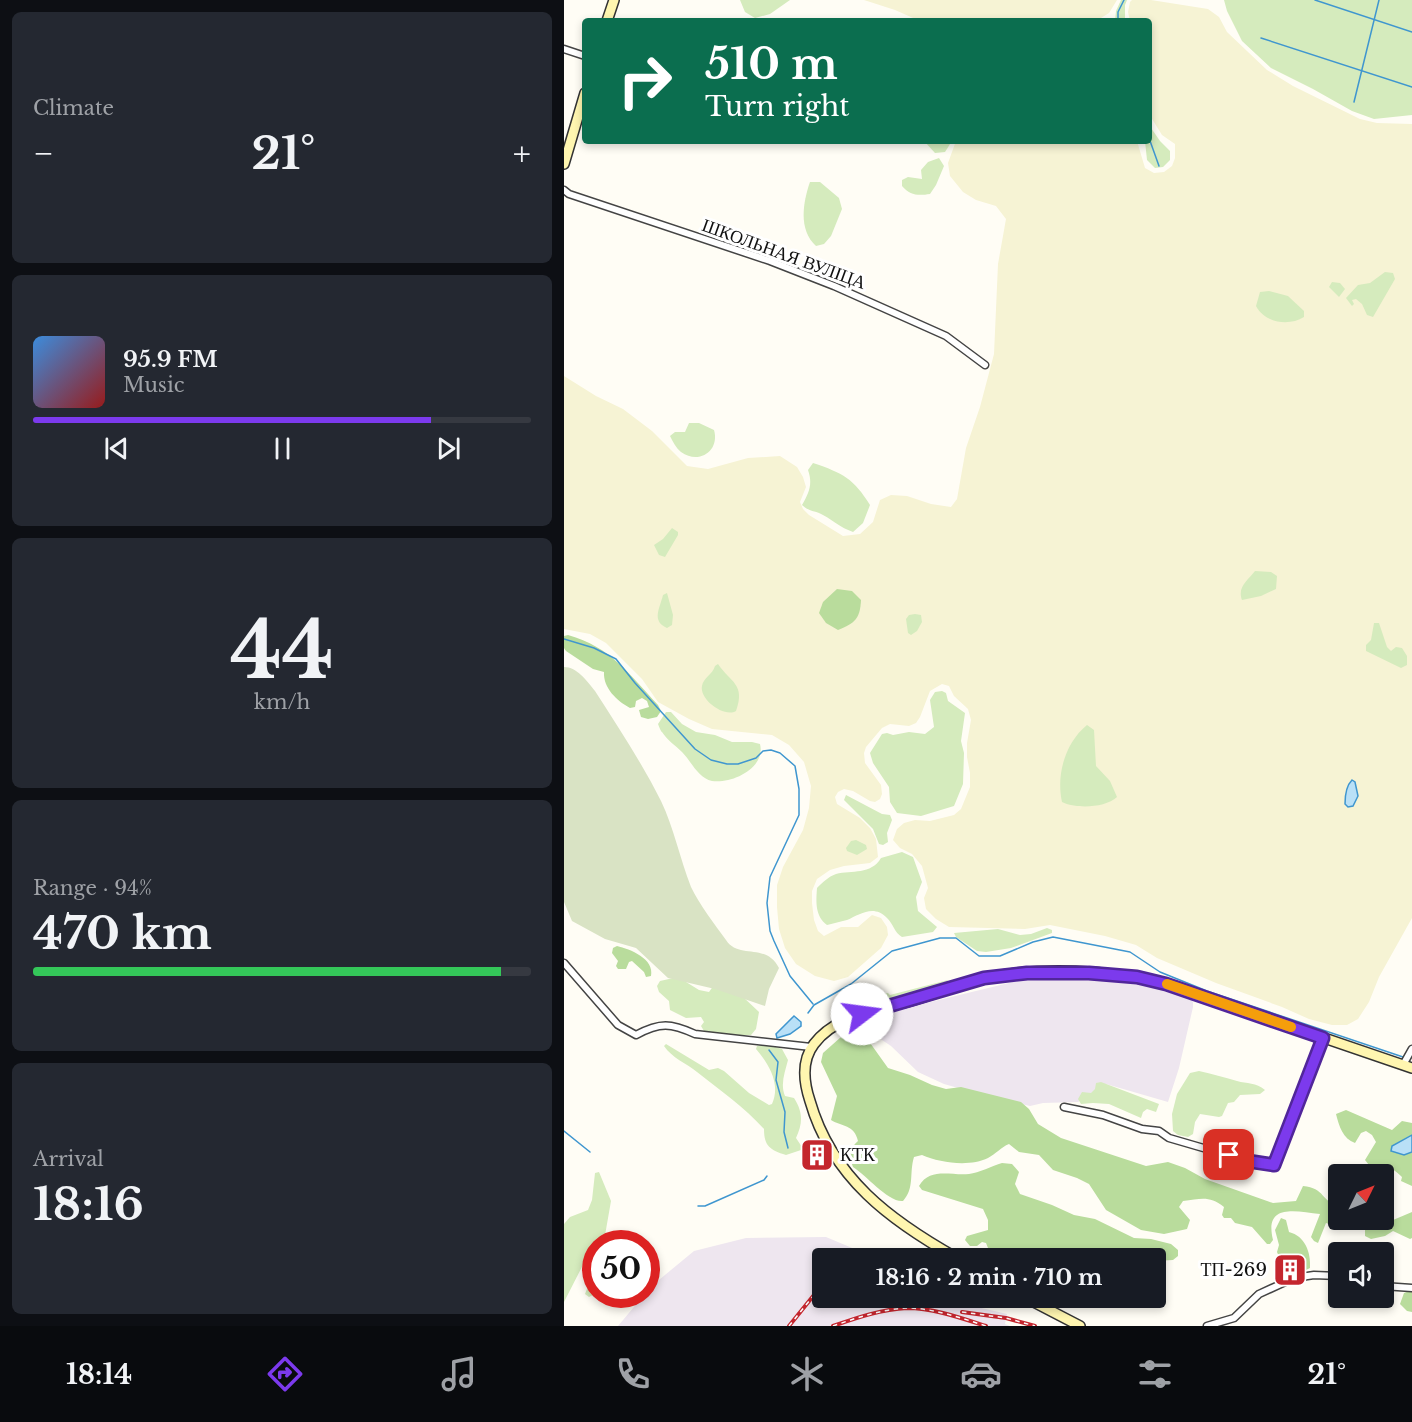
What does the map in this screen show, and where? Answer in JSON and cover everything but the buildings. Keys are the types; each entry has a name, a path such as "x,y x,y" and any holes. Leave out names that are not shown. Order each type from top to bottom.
{"main road":[{"path":"609,18 614,0"},
{"path":"564,164 582,103"},
{"path":"941,1248 889,1215 842,1169 815,1122 805,1080 805,1066 811,1047 827,1031 862,1014 984,978 1010,974 1055,972 1137,977 1166,984 1408,1067"},
{"path":"1045,1308 1080,1326"}],"street":[{"path":"564,49 582,55"},
{"name":"ШКОЛЬНАЯ ВУЛІЦА","path":"564,190 569,194 621,213 770,261 834,286 946,336 985,365"},
{"path":"564,963 618,1025 636,1035 655,1025 666,1025 680,1027 695,1034 811,1047"},
{"path":"1064,1107 1103,1115 1142,1129 1159,1131 1169,1138 1248,1161 1274,1165 1323,1038"},
{"path":"1408,1067 1412,1049"},
{"path":"1208,1326 1234,1318 1259,1293 1294,1278 1328,1276"},
{"path":"1394,1287 1412,1288"}],"shaded area":[{"path":"864,0 1117,0 1109,13 1101,18 913,18"},
{"path":"1132,0 1151,0 1208,9 1219,17 1227,32 1267,70 1293,86 1360,119 1377,123 1412,124 1412,918 1379,977 1369,1002 1358,1019 1347,1025 1332,1025 1309,1019 1157,958 1136,945 1105,936 1050,925 1025,929 949,927 936,919 926,909 924,898 928,888 922,866 912,854 900,848 893,840 897,829 904,823 915,820 930,821 954,815 961,809 970,787 967,743 971,720 968,709 954,696 949,686 942,684 930,691 916,723 909,726 890,724 882,728 866,747 865,763 881,785 880,799 875,802 870,801 853,791 844,789 835,797 837,804 860,818 870,828 876,839 878,857 870,863 830,870 817,879 812,891 812,903 818,931 824,936 841,927 858,927 872,915 881,918 887,927 888,935 881,948 848,977 834,981 815,976 796,964 785,948 779,929 777,907 777,885 783,867 803,830 809,808 811,786 804,762 789,745 772,735 712,729 658,702 642,679 606,643 590,634 564,629 564,376 596,396 623,409 652,431 687,466 708,469 748,458 780,456 797,467 803,477 806,487 800,502 803,509 843,536 860,534 873,522 880,500 891,495 907,496 931,504 951,507 957,499 966,448 994,354 998,264 1006,219 996,206 976,200 963,192 950,176 948,163 955,144 1138,144 1145,168 1154,173 1164,172 1172,166 1175,158 1175,144 1162,135 1152,119 1152,18 1129,18"},
{"path":"1078,977 1116,980 1156,987 1189,997 1193,1002 1179,1068 1168,1102 1106,1084 1078,1102 1043,1103 1030,1106 990,1097 944,1084 918,1072 891,1046 864,1028 866,1021 906,1008 1025,979"},
{"path":"826,1237 852,1248 812,1248 812,1308 982,1308 1007,1314 1005,1324 1010,1326 618,1326 633,1308 660,1308 660,1279 694,1251 746,1238"}],"green space":[{"path":"740,0 790,0 770,14 755,18 745,12"},
{"path":"1121,0 1127,0 1125,18 1115,18"},
{"path":"1224,0 1412,0 1412,115 1374,119 1352,111 1271,68 1242,41"},
{"path":"1152,129 1170,151 1170,160 1163,167 1155,168 1147,160 1145,144 1152,144"},
{"path":"927,144 950,144 945,152 935,153"},
{"path":"939,158 944,166 930,194 914,194 902,186 902,180 908,177 922,179 921,170 928,162"},
{"path":"810,182 820,182 839,198 842,209 831,236 824,244 816,246 806,232 804,224 805,198"},
{"path":"1385,272 1393,273 1395,279 1373,317 1367,315 1362,304 1356,299 1352,300 1354,304 1352,306 1346,298 1358,285 1370,283"},
{"path":"1332,282 1340,283 1345,289 1339,297 1329,287"},
{"path":"1269,291 1288,296 1304,311 1304,317 1284,322 1265,316 1256,306 1260,292"},
{"path":"689,423 699,423 714,430 714,444 706,454 688,456 673,443 670,436 675,432 685,432"},
{"path":"813,463 847,478 859,489 870,505 863,523 853,532 802,505 810,488 808,470"},
{"path":"672,528 678,532 678,535 665,557 659,555 654,545 663,539"},
{"path":"1255,571 1271,572 1277,576 1276,589 1261,596 1242,600 1242,587"},
{"path":"837,589 852,591 861,600 856,620 838,630 826,623 819,613 823,602"},
{"path":"667,593 673,615 672,625 667,628 659,622 658,614 663,595"},
{"path":"909,615 921,615 922,622 917,631 911,635 908,633 906,619"},
{"path":"1374,623 1379,623 1387,647 1391,651 1396,647 1402,648 1407,656 1407,665 1401,668 1366,651"},
{"path":"568,635 583,640 608,654 628,672 658,705 661,711 657,717 648,719 641,717 639,710 649,707 647,701 642,698 636,701 635,707 630,708 620,702 608,689 604,672 593,669 566,651 564,636"},
{"path":"718,664 738,689 739,702 736,711 719,710 708,701 702,691 704,681"},
{"path":"564,667 573,669 592,687 638,759 666,811 691,887 712,921 731,946 767,955 779,968 769,989 765,1006 715,989 668,978 636,948 605,939 572,921 564,902"},
{"path":"935,692 946,693 948,701 965,713 961,741 964,753 963,784 954,806 921,816 897,813 890,802 889,787 873,763 870,753 882,734 893,735 909,732 925,734 934,727 930,700"},
{"path":"666,712 671,712 682,724 696,732 715,735 732,742 760,744 758,760 746,773 738,777 720,781 707,779 661,731 658,724"},
{"path":"1087,725 1094,730 1096,766 1110,781 1117,797 1098,805 1075,806 1062,802 1061,771 1073,741"},
{"path":"846,795 882,814 890,815 892,820 887,833 888,842 883,845 879,844 873,829 844,800"},
{"path":"856,840 866,845 867,849 857,855 847,851 846,848 851,841"},
{"path":"902,852 913,857 922,882 916,897 918,911 937,927 933,932 902,937 887,918 872,911 827,925 823,921 817,908 817,888 836,874 867,869 881,858"},
{"path":"1047,928 1052,930 1052,933 1011,948 986,952 977,951 956,937 954,933 998,929 1020,935"},
{"path":"617,946 635,952 645,960 651,970 651,976 646,977 632,961 626,969 618,969 616,966 618,961 612,953 613,948"},
{"path":"678,977 699,990 709,992 714,985 742,996 759,1012 756,1029 751,1035 724,1035 704,1031 701,1026 704,1022 701,1017 686,1018 670,1010 669,1001 659,992 657,986 660,981"},
{"path":"948,980 945,985 889,1000 886,1000 883,994 890,995"},
{"path":"853,1031 863,1033 888,1068 946,1089 961,1087 1021,1102 1029,1109 1038,1124 1061,1138 1146,1166 1168,1162 1205,1179 1273,1203 1296,1201 1303,1186 1310,1187 1328,1201 1328,1224 1326,1223 1318,1243 1311,1237 1320,1214 1284,1212 1273,1220 1271,1228 1273,1240 1267,1244 1252,1227 1235,1223 1231,1218 1224,1218 1222,1215 1224,1207 1219,1203 1209,1199 1200,1199 1183,1201 1179,1207 1190,1220 1187,1229 1164,1234 1141,1230 1106,1210 1089,1184 1053,1170 1039,1155 1019,1152 1009,1144 981,1161 946,1162 922,1155 914,1157 907,1196 903,1201 891,1198 853,1167 851,1153 858,1141 856,1136 851,1129 831,1120 837,1096 821,1062 823,1053 841,1037"},
{"path":"666,1044 709,1070 718,1068 724,1071 749,1093 769,1105 772,1104 774,1097 774,1082 769,1068 756,1049 757,1046 766,1044 782,1049 788,1060 783,1087 785,1096 794,1098 799,1108 801,1122 796,1138 802,1147 801,1150 786,1155 772,1149 765,1140 764,1129 756,1121 723,1092 671,1054 664,1046"},
{"path":"1199,1071 1255,1084 1265,1090 1260,1094 1240,1095 1234,1102 1228,1103 1222,1116 1200,1114 1195,1122 1193,1134 1188,1137 1178,1135 1173,1131 1172,1114 1177,1094 1190,1073"},
{"path":"1101,1082 1159,1104 1156,1112 1147,1109 1141,1118 1109,1104 1081,1104 1078,1099 1082,1092 1091,1093 1096,1083"},
{"path":"1346,1110 1392,1130 1402,1121 1412,1123 1412,1135 1391,1151 1404,1155 1412,1152 1412,1186 1401,1181 1402,1177 1394,1170 1394,1164 1368,1164 1365,1160 1376,1142 1372,1135 1366,1131 1361,1133 1355,1143 1351,1141 1340,1127 1336,1114"},
{"path":"1002,1163 1012,1164 1019,1172 1015,1184 1020,1194 1074,1215 1095,1219 1134,1238 1171,1244 1178,1250 1178,1256 1173,1260 1166,1260 1166,1248 988,1248 986,1243 982,1242 977,1246 970,1246 965,1240 967,1236 988,1230 988,1220 983,1209 922,1190 919,1186 929,1176 935,1174 973,1173"},
{"path":"599,1172 611,1201 606,1230 582,1230 582,1267 564,1302 564,1224 570,1217 588,1210 592,1200 595,1173"},
{"path":"1412,1212 1412,1238 1393,1231 1385,1236 1371,1239 1365,1236 1365,1230 1394,1230 1394,1220"},
{"path":"1281,1218 1286,1220 1289,1232 1299,1237 1306,1246 1310,1268 1306,1270 1298,1263 1280,1259 1275,1230"},
{"path":"1412,1290 1412,1312 1407,1311 1400,1304 1404,1293"}],"water":[{"path":"1352,780 1355,782 1358,796 1353,806 1348,807 1345,804 1346,795 1348,785"},
{"path":"794,1016 801,1022 801,1026 790,1034 777,1038 776,1034"},
{"path":"1412,1135 1412,1152 1404,1155 1391,1151 1392,1146"}],"waterway":[{"path":"1118,18 1118,12 1124,0"},
{"path":"1315,0 1412,32"},
{"path":"1354,102 1379,0"},
{"path":"1261,38 1412,87"},
{"path":"1151,144 1159,166"},
{"path":"564,639 594,648 616,659 695,749 711,760 738,764 756,758 763,751 771,750 780,753 795,766 799,789 799,815 770,877 767,903 770,931 774,941 790,976 813,1004"},
{"path":"808,1013 814,1005 851,984 892,951 940,938 956,938 979,956 1000,956 1033,942 1053,937 1130,952 1160,972 1207,991 1403,1057"},
{"path":"769,1050 778,1062 776,1080 785,1112 784,1132 788,1148"},
{"path":"564,1131 590,1152"},
{"path":"698,1206 705,1206 764,1180 767,1176"}],"railway":[{"path":"789,1326 812,1297"},
{"path":"833,1326 879,1312 907,1308 937,1312 986,1326"},
{"path":"962,1312 1006,1318 1035,1326"}],"slow traffic":[{"path":"1167,984 1291,1027"}],"place":[{"name":"КТК","path":"817,1155"},
{"name":"ТП-269","path":"1290,1270"}],"route":[{"path":"862,1014 984,978 1027,973 1089,973 1137,977 1166,984 1323,1038 1274,1165 1229,1155"}]}
